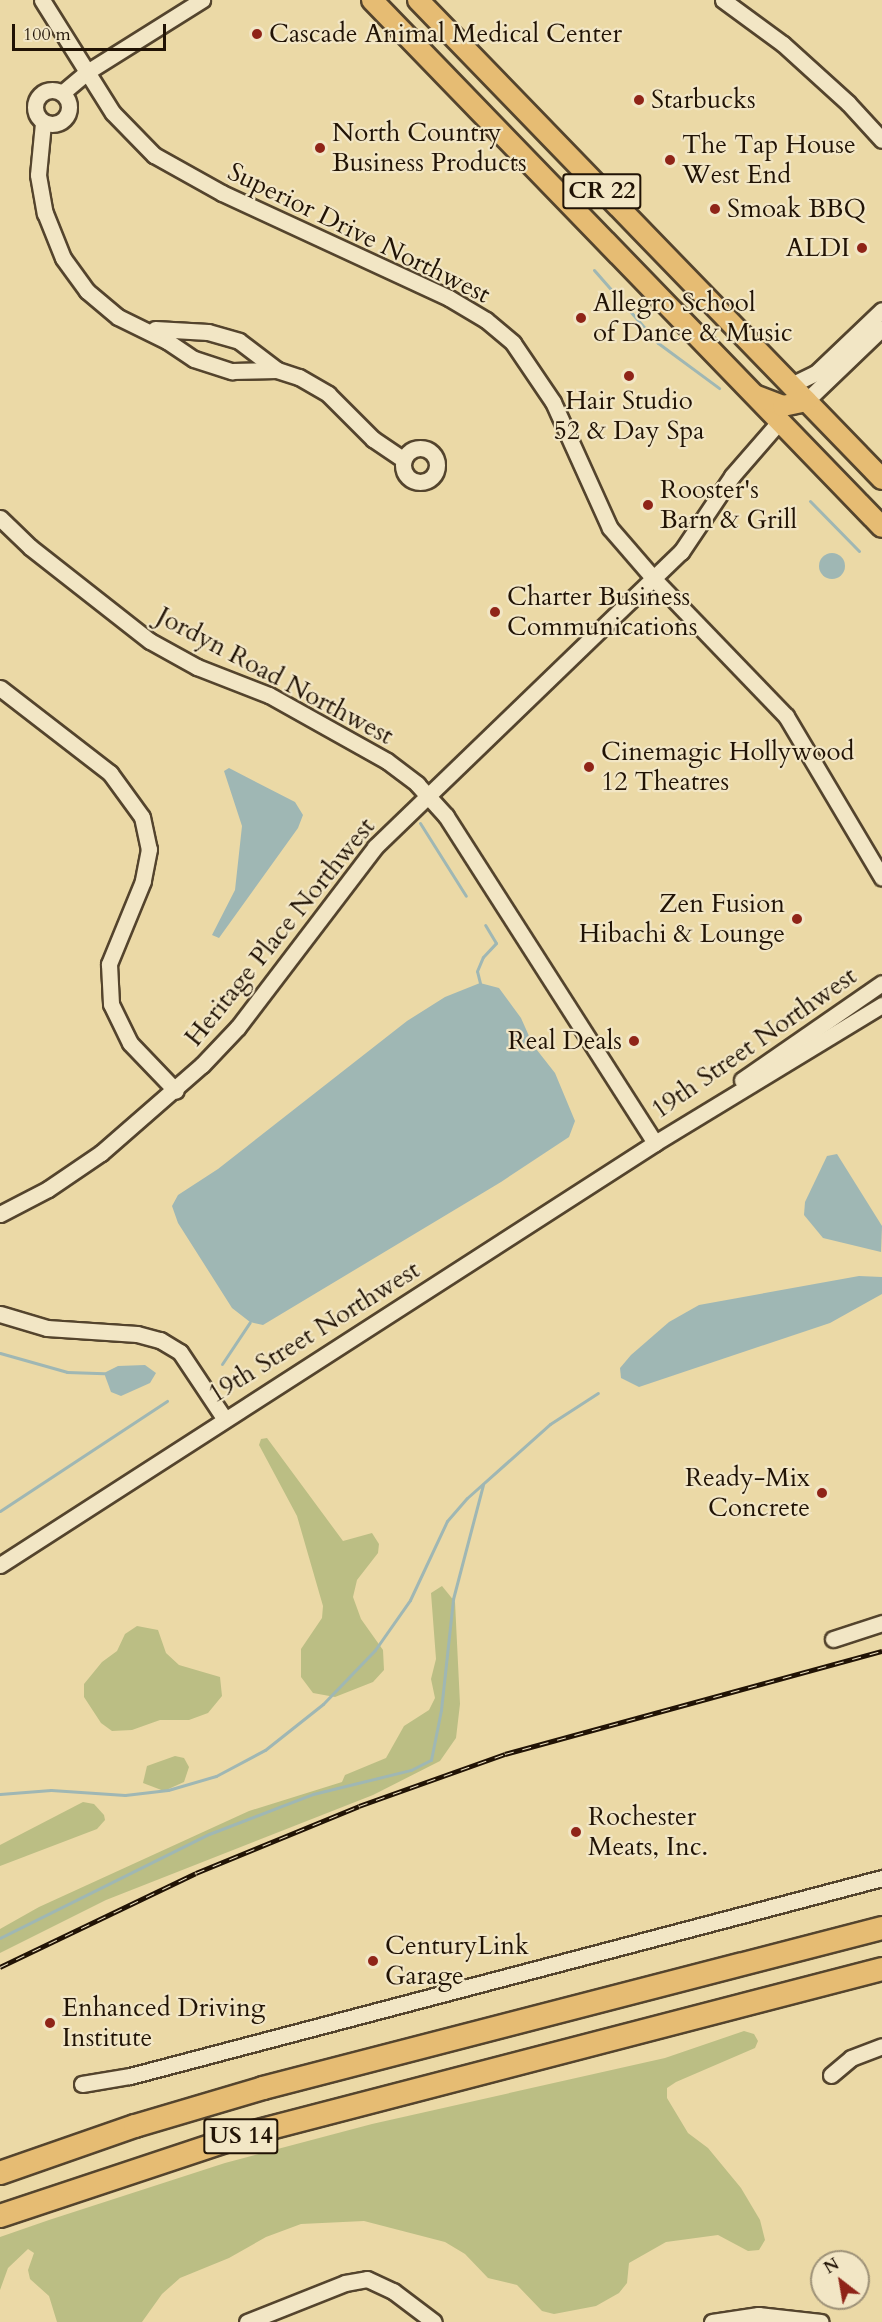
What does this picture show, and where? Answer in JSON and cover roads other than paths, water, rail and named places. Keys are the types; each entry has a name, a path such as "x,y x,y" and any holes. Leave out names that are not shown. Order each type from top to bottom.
{"highway":[{"name":"US 14","path":"0,2173 135,2126 253,2091 882,1928"},
{"name":"US 14","path":"0,2216 243,2135 882,1969"}],"main road":[{"name":"CR 22","path":"372,0 882,527"},
{"name":"CR 22","path":"418,0 882,479"},
{"path":"752,393 783,406 806,401"}],"street":[{"name":"Superior Drive Northwest","path":"42,0 124,126 171,166 449,298 498,329 543,384 610,528 654,579 786,716 882,878"},
{"path":"62,93 87,72 202,0"},
{"path":"731,2 783,44 882,140"},
{"path":"43,123 56,123 66,116 69,106 62,93 48,90 37,99 36,112 43,123 38,175 52,236 87,291 118,317 143,328 212,366 231,371 278,370"},
{"path":"791,385 816,373 882,310"},
{"path":"143,328 208,332 239,341 278,370 299,377 328,394 373,439 404,460"},
{"path":"806,401 882,328"},
{"name":"Heritage Place Northwest","path":"0,1214 70,1176 176,1091 238,1027 375,847 654,579 697,532 732,476 779,422"},
{"name":"Jordyn Road Northwest","path":"0,518 30,547 150,641 197,667 269,695 387,761 429,796 655,1143"},
{"path":"0,688 93,758 124,787 142,817 149,849 142,881 109,963 111,1004 130,1043 176,1091"},
{"name":"19th Street Northwest","path":"655,1143 882,983"},
{"name":"19th Street Northwest","path":"0,1565 224,1418 655,1143 882,1005"},
{"path":"0,1314 47,1329 137,1334 160,1340 180,1352 224,1418"},
{"path":"833,1639 882,1623"},
{"path":"82,2084 130,2076 882,1878"},
{"path":"831,2075 851,2058 882,2046"},
{"path":"247,2322 345,2283 368,2279 393,2290 434,2322"},
{"path":"712,2322 758,2315 821,2322"}],"water":[{"path":"832,553 841,557 845,566 841,575 832,579 823,575 819,566 823,557"},
{"path":"229,768 295,802 303,815 298,828 219,938 212,935 235,890 242,826 224,771"},
{"path":"480,983 499,988 521,1018 533,1045 555,1073 575,1121 569,1137 501,1182 263,1325 250,1322 232,1308 178,1223 172,1206 178,1195 218,1169 407,1021 445,997"},
{"path":"837,1154 882,1226 881,1252 823,1238 804,1215 805,1202 827,1156"},
{"path":"859,1276 882,1277 882,1294 830,1323 639,1387 621,1378 620,1368 631,1355 669,1322 699,1305"},
{"path":"145,1365 156,1373 150,1383 121,1396 111,1392 104,1373 118,1366"}],"waterway":[{"path":"594,270 658,343 719,388"},
{"path":"810,501 859,551"},
{"path":"420,823 466,896"},
{"path":"480,983 477,971 483,957 496,943 485,925"},
{"path":"222,1364 250,1322"},
{"path":"0,1353 67,1372 104,1373"},
{"path":"0,1794 51,1790 125,1795 168,1790 216,1776 265,1750 323,1704 375,1650 410,1600 447,1521 467,1498 550,1424 598,1393"},
{"path":"0,1511 167,1401"},
{"path":"0,1938 209,1834 313,1794 411,1770 431,1760 441,1710 453,1599 483,1485"}],"railway":[{"path":"0,1967 196,1873 359,1806 505,1754 882,1651"}],"place":[{"name":"Cascade Animal Medical Center","path":"257,34"},
{"name":"Starbucks","path":"639,100"},
{"name":"North Country Business Products","path":"320,148"},
{"name":"The Tap House West End","path":"670,160"},
{"name":"Smoak BBQ","path":"715,209"},
{"name":"ALDI","path":"862,248"},
{"name":"Allegro School of Dance & Music","path":"581,318"},
{"name":"Hair Studio 52 & Day Spa","path":"629,376"},
{"name":"Rooster's Barn & Grill","path":"648,505"},
{"name":"Charter Business Communications","path":"495,612"},
{"name":"Cinemagic Hollywood 12 Theatres","path":"589,767"},
{"name":"Zen Fusion Hibachi & Lounge","path":"797,919"},
{"name":"Real Deals","path":"634,1041"},
{"name":"Ready-Mix Concrete","path":"822,1493"},
{"name":"Rochester Meats, Inc.","path":"576,1832"},
{"name":"CenturyLink Garage","path":"373,1961"},
{"name":"Enhanced Driving Institute","path":"50,2023"}]}
